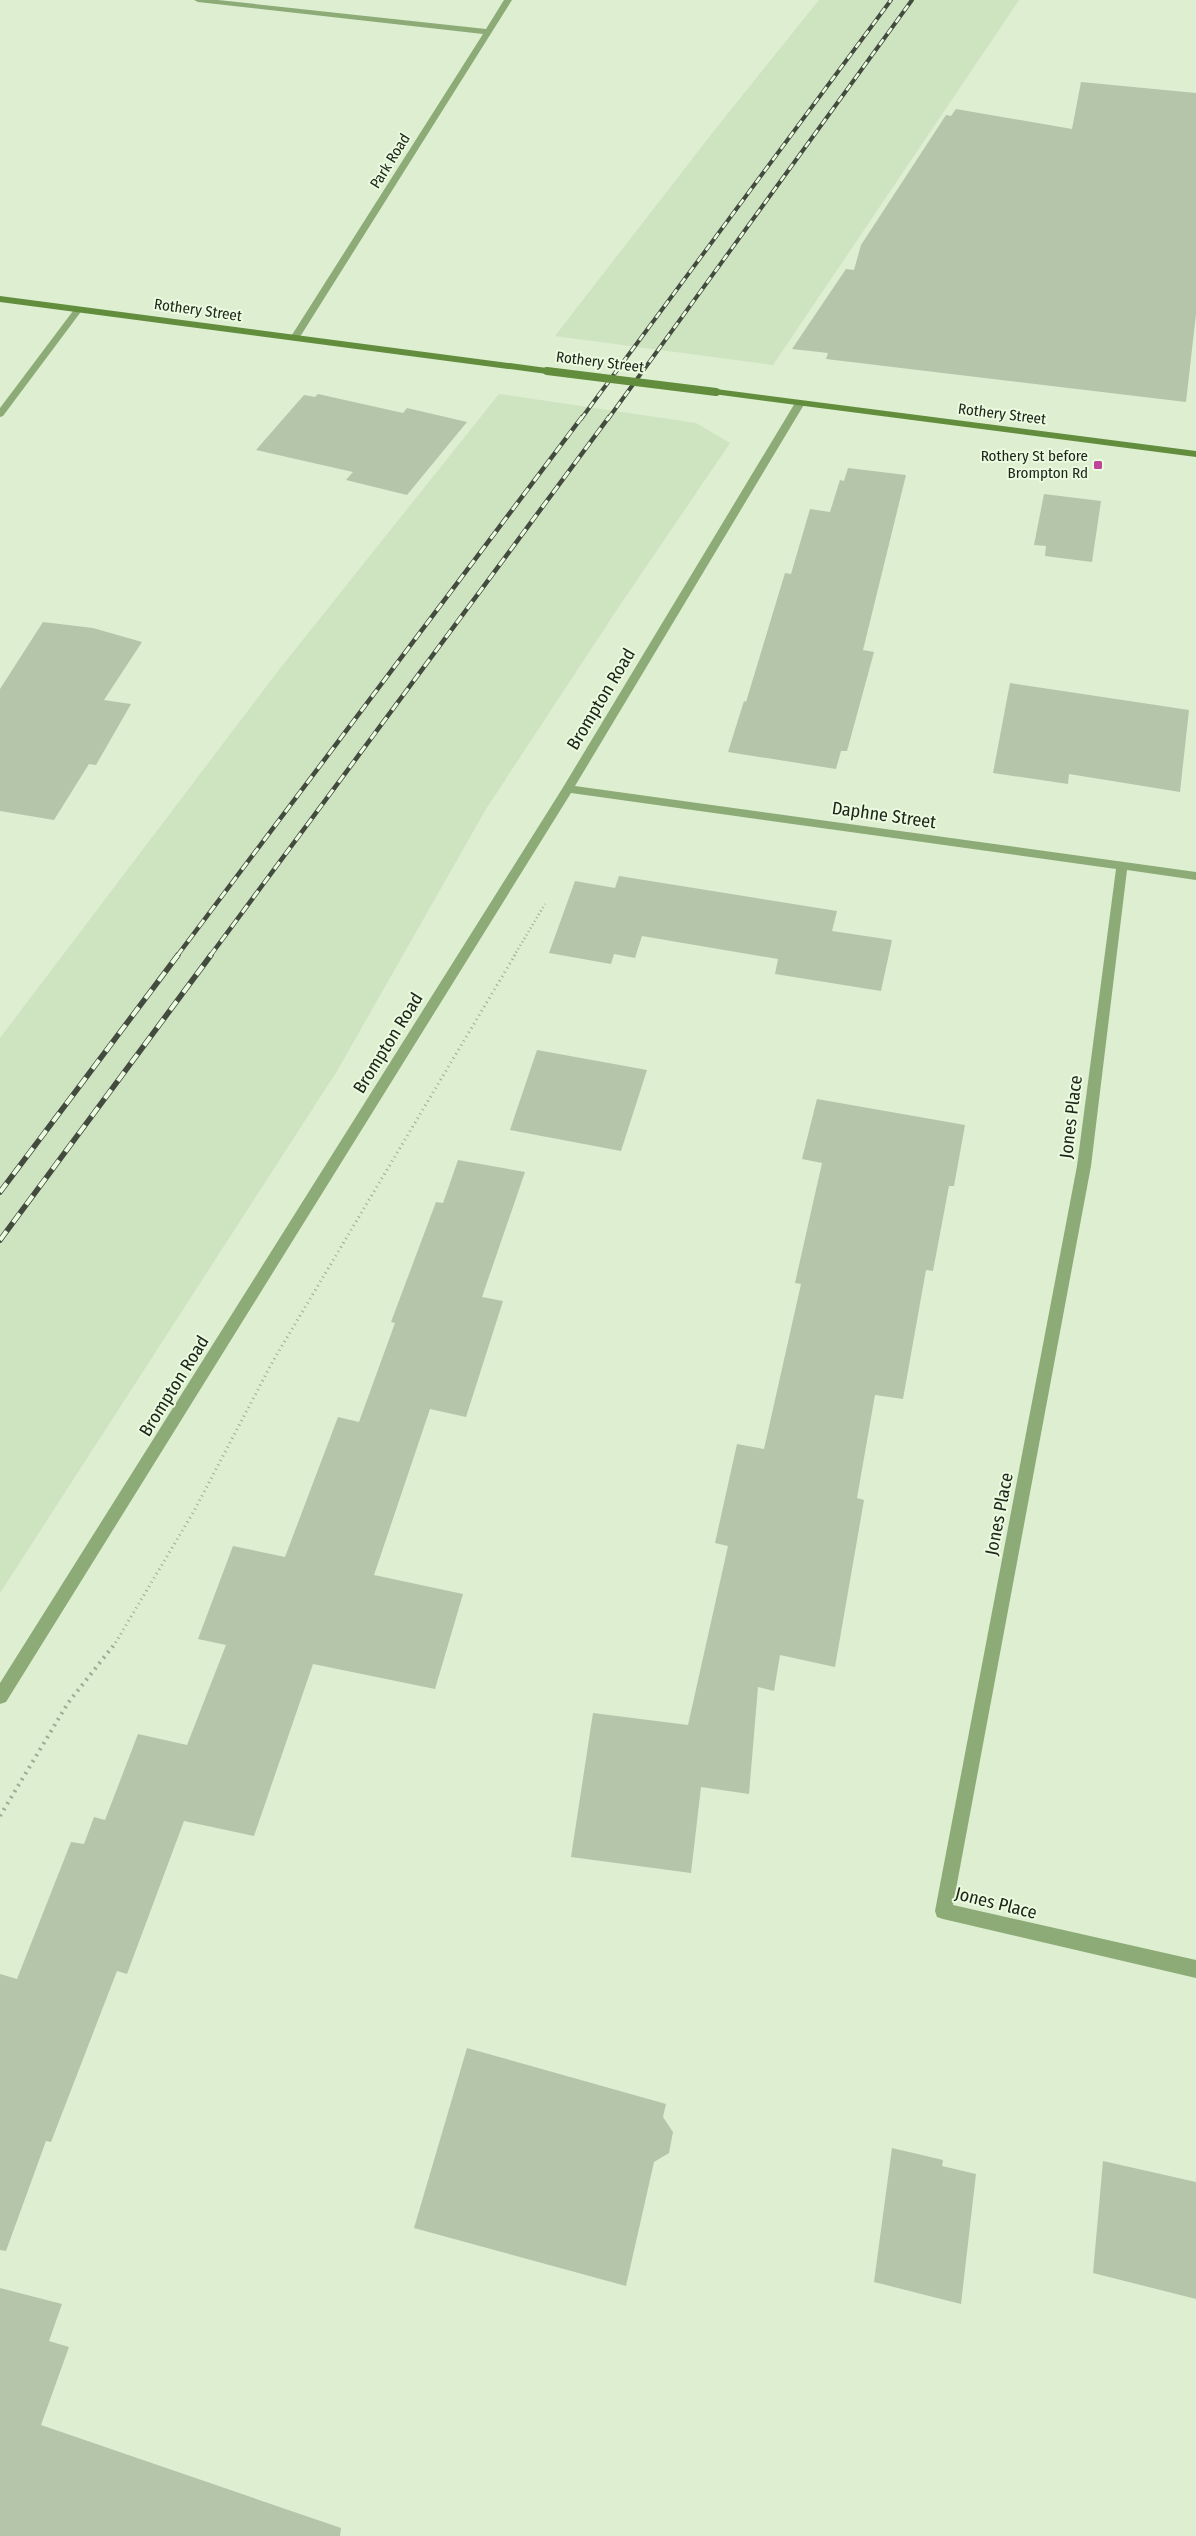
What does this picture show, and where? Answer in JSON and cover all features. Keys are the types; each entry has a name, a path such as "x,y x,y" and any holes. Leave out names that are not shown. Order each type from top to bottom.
{"main road":[{"name":"Rothery Street","path":"0,299 1196,454"}],"street":[{"path":"198,0 488,32"},
{"name":"Park Road","path":"295,338 508,0"},
{"path":"0,414 79,309"},
{"name":"Brompton Road","path":"0,1697 568,789 800,403"},
{"name":"Daphne Street","path":"568,789 1196,876"},
{"name":"Jones Place","path":"1122,865 1084,1166 943,1911 1196,1969"}],"path":[{"path":"0,1816 68,1703 110,1652 194,1510 273,1361 546,903"}],"shaded area":[{"path":"819,0 1019,0 773,365 555,336 717,127"},
{"path":"499,394 696,423 730,443 618,608 486,809 337,1071 0,1593 0,1038 278,671"}],"building":[{"path":"1081,82 1196,93 1196,314 1186,402 826,359 828,353 792,349 846,269 854,270 861,245 946,115 951,116 956,109 1072,129"},
{"path":"318,394 403,413 407,408 467,422 407,495 346,480 353,472 256,450 304,395 315,397"},
{"path":"848,468 906,475 863,650 874,652 847,751 841,751 836,769 728,752 744,701 746,702 785,573 791,574 810,509 830,512 840,480 844,481"},
{"path":"1044,494 1101,501 1092,562 1045,556 1046,546 1034,545"},
{"path":"43,622 93,628 142,642 104,700 131,704 96,765 89,764 54,820 0,811 0,689"},
{"path":"1010,683 1189,710 1180,792 1069,774 1068,784 993,773"},
{"path":"619,876 837,911 832,931 892,940 881,991 775,974 778,959 642,936 635,958 614,954 611,964 549,953 575,881 615,888"},
{"path":"537,1050 647,1070 621,1151 510,1130"},
{"path":"817,1099 965,1125 954,1186 949,1186 933,1271 926,1270 903,1399 875,1395 857,1498 864,1500 835,1667 780,1655 774,1691 758,1687 749,1794 701,1787 691,1873 571,1857 593,1713 688,1725 728,1546 715,1543 737,1444 764,1449 801,1284 795,1283 822,1163 802,1159"},
{"path":"458,1160 525,1172 482,1297 503,1301 466,1417 430,1409 374,1575 463,1594 435,1689 313,1664 254,1836 184,1821 127,1974 117,1971 51,2142 46,2141 6,2251 0,2250 0,1974 17,1979 71,1842 84,1844 94,1817 105,1820 138,1734 187,1745 226,1645 198,1639 233,1546 285,1557 338,1417 359,1422 395,1323 391,1322 436,1202 443,1203"},
{"path":"467,2048 666,2104 663,2117 673,2132 669,2153 654,2162 626,2286 414,2228"},
{"path":"892,2148 943,2160 942,2166 976,2174 961,2304 874,2282"},
{"path":"1103,2161 1196,2182 1196,2299 1093,2273"},
{"path":"0,2288 62,2304 49,2341 69,2347 41,2425 341,2528 340,2536 0,2536"}],"railway":[{"path":"581,419 891,0"},
{"path":"608,419 912,0"},
{"path":"177,956 582,417"},
{"path":"210,956 609,417"},
{"path":"0,1192 178,955"},
{"path":"0,1240 211,955"}],"place":[{"name":"Rothery St before Brompton Rd","path":"1098,465"}]}
